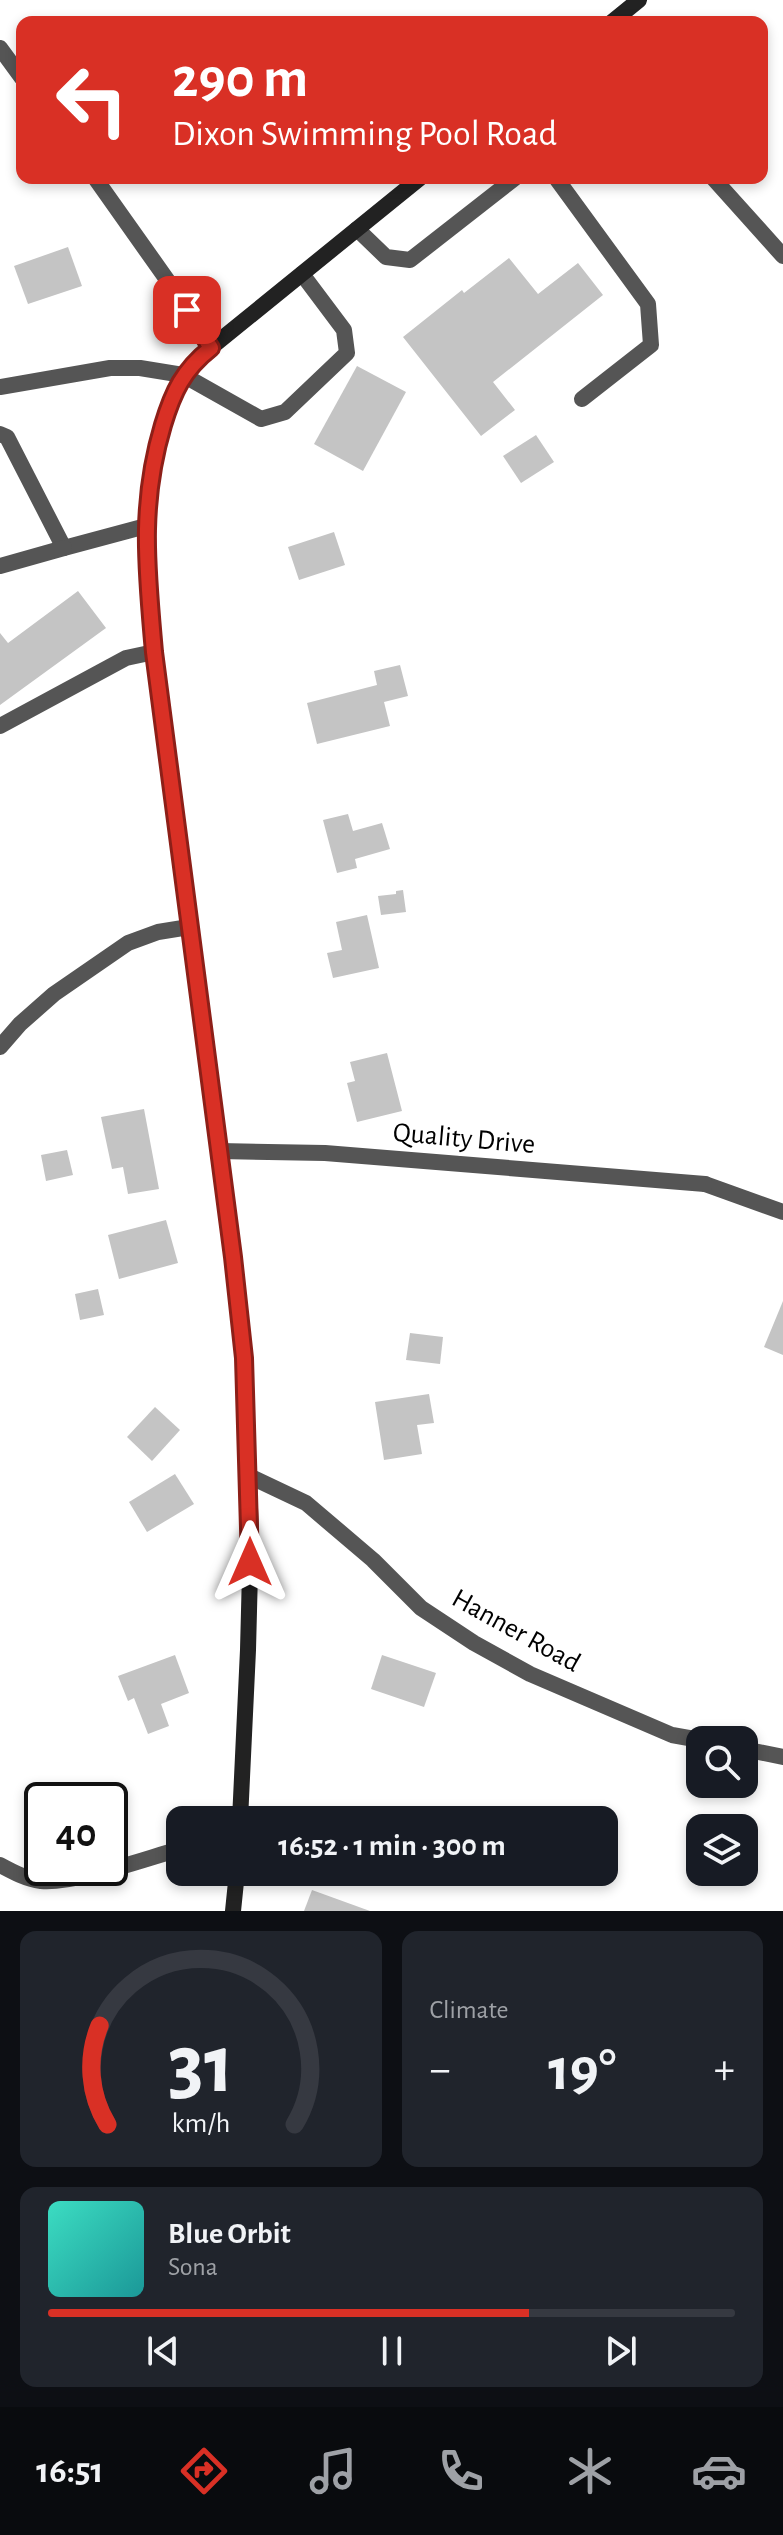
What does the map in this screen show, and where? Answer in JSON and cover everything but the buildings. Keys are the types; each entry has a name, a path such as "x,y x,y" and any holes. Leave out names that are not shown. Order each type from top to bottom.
{"street":[{"path":"619,16 639,0"},
{"path":"0,48 16,70"},
{"path":"99,184 211,348"},
{"path":"241,1806 251,1533 244,1358 154,652 145,556 146,506 154,456 168,408 183,375 211,348 413,184"},
{"path":"357,229 386,257 410,260 500,184"},
{"path":"560,184 648,304 651,345 582,399"},
{"path":"718,184 783,256"},
{"path":"0,387 110,368 140,368 183,375 261,419 285,412 347,353 344,330 302,274"},
{"path":"0,434 7,437 64,548"},
{"path":"0,566 146,526"},
{"path":"0,726 126,658 154,652"},
{"path":"0,1047 20,1024 54,994 128,943 158,932 189,927"},
{"name":"Quality Drive","path":"219,1151 325,1153 705,1184 783,1212"},
{"name":"Hanner Road","path":"249,1476 306,1503 373,1560 421,1608 474,1643 530,1674 672,1735 686,1738"},
{"path":"758,1752 783,1757"},
{"path":"0,1865 15,1874 40,1881 65,1880 166,1853"},
{"path":"233,1911 236,1886"}],"route":[{"path":"187,310 211,348 183,375 168,408 154,456 146,506 145,556 154,652 244,1358 250,1562"}]}
